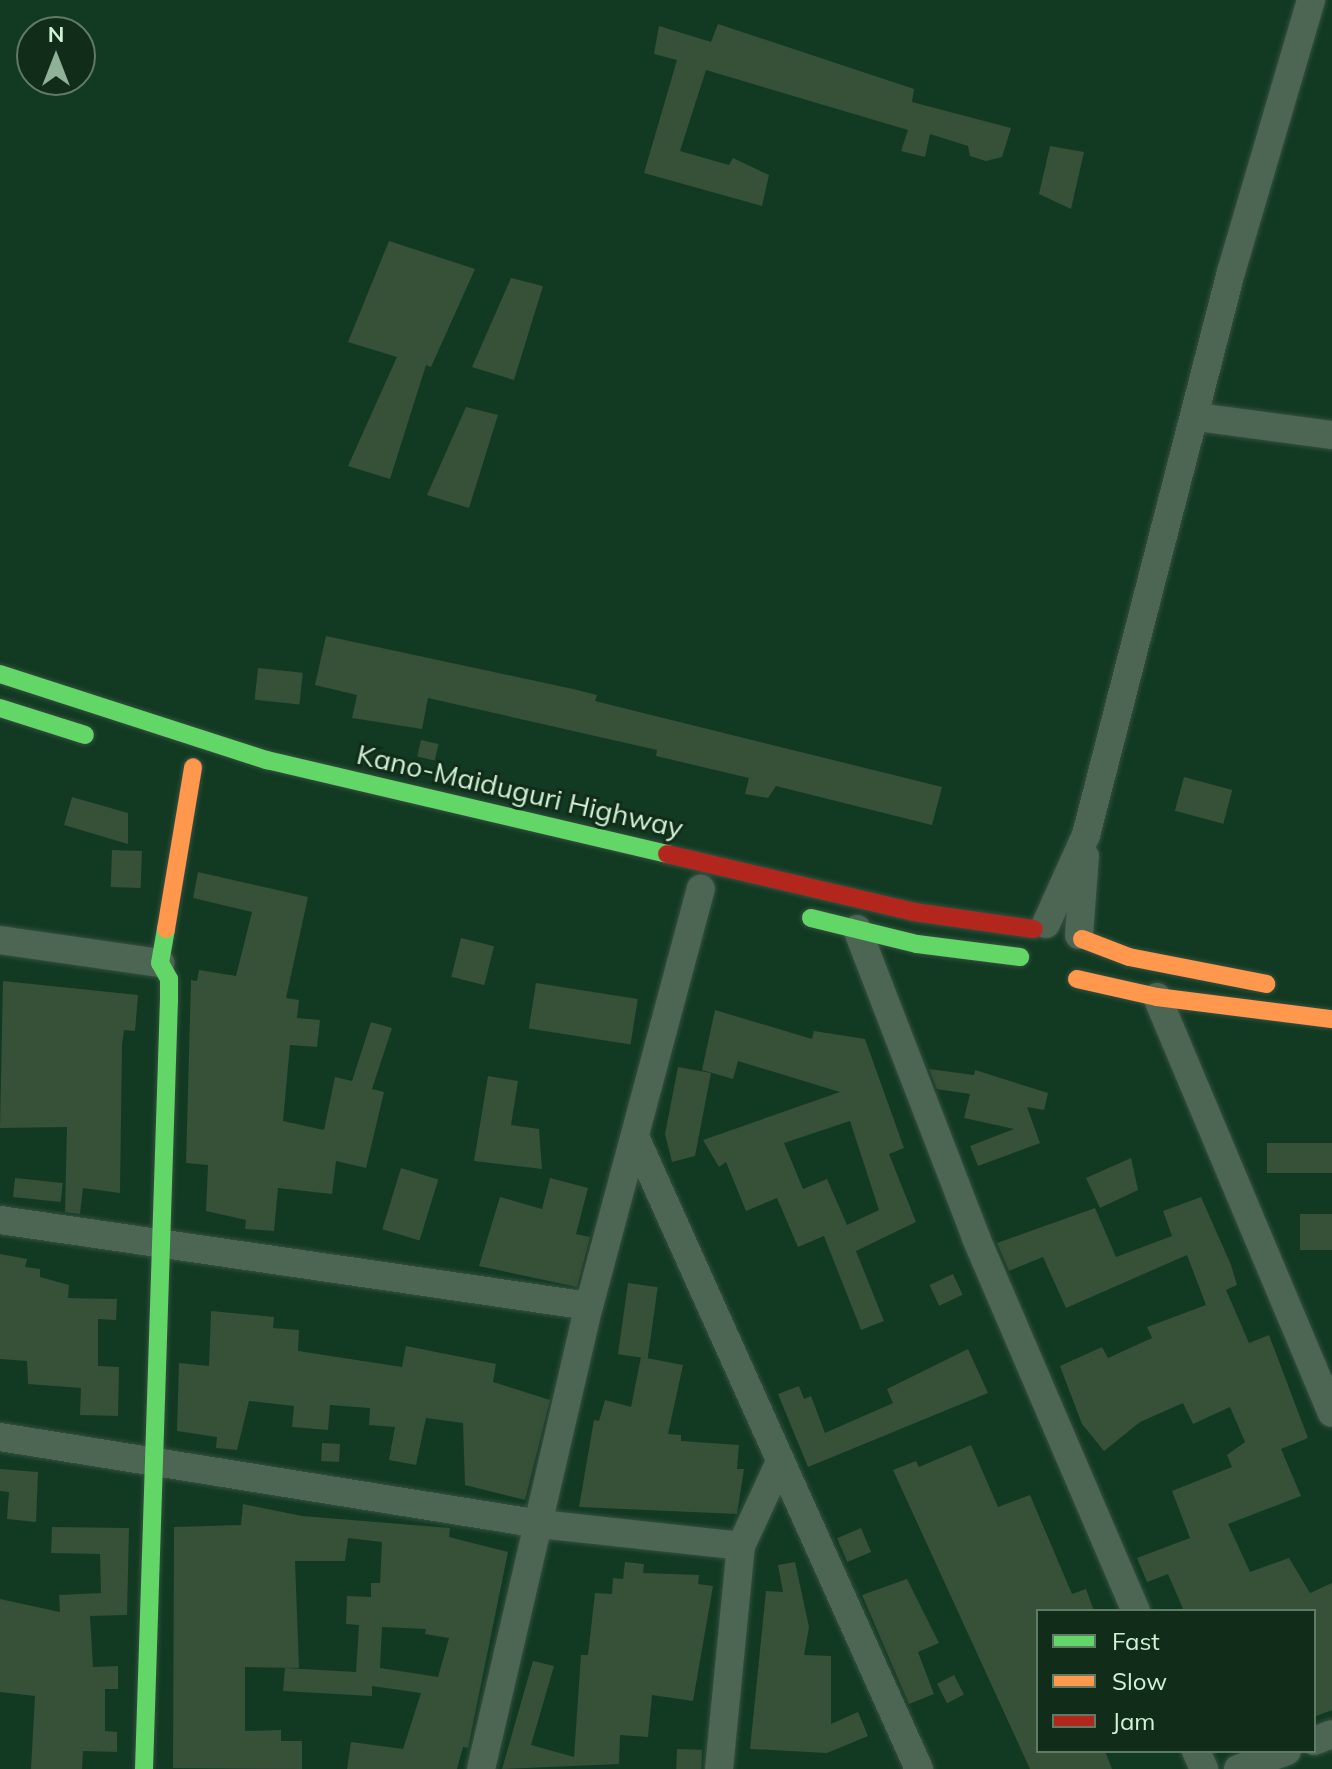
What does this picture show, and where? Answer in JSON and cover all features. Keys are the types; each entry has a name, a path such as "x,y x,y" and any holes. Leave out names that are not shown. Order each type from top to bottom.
{"main road":[{"name":"Kano-Maiduguri Highway","path":"0,674 267,760 928,915 1040,926 1081,937"},
{"path":"0,708 107,742"},
{"path":"144,1769 169,1001 169,979 160,963 186,765 219,774"},
{"path":"792,913 917,944 1020,957"},
{"path":"1020,957 1040,926"},
{"path":"1058,989 1077,979 1086,960 1081,937"},
{"path":"1081,937 1129,957 1284,986"},
{"path":"1020,957 1028,977"},
{"path":"1077,979 1157,997 1332,1019"}],"street":[{"path":"1040,926 1086,835 1197,417 1231,272 1311,0"},
{"path":"1197,417 1332,435"},
{"path":"1081,937 1086,835"},
{"path":"481,1769 589,1306 701,890"},
{"path":"857,929 976,1238 1135,1609"},
{"path":"0,940 160,963"},
{"path":"1157,997 1332,1413"},
{"path":"636,1139 778,1466 919,1769"},
{"path":"0,1220 589,1306"},
{"path":"0,1437 540,1524 741,1546"},
{"path":"719,1769 741,1546 778,1466"},
{"path":"1238,1769 1282,1753"}],"building":[{"path":"718,24 914,89 912,102 1011,128 1002,157 986,161 970,156 968,146 930,134 925,157 901,151 908,130 706,70 680,151 729,165 733,158 769,175 762,206 644,173 677,60 654,54 659,26 711,42"},
{"path":"1050,146 1084,152 1071,209 1039,194"},
{"path":"389,241 475,269 431,367 426,365 390,479 348,466 397,357 348,342"},
{"path":"511,278 543,286 514,380 472,367"},
{"path":"466,407 498,415 469,508 427,495"},
{"path":"326,636 573,689 597,695 595,701 942,787 932,825 776,786 768,798 745,794 749,778 656,756 657,750 428,698 422,729 352,718 357,695 315,685"},
{"path":"258,668 303,673 299,705 255,700"},
{"path":"421,740 439,744 435,761 417,757"},
{"path":"1184,777 1232,790 1223,824 1175,811"},
{"path":"72,797 128,813 128,844 64,825"},
{"path":"112,850 142,851 141,888 111,887"},
{"path":"198,872 308,897 286,998 299,1000 297,1018 320,1020 317,1047 290,1045 283,1121 324,1130 335,1077 352,1081 371,1022 392,1028 372,1089 384,1092 366,1168 336,1161 332,1194 278,1188 274,1231 245,1229 246,1220 206,1211 208,1165 186,1163 191,980 197,981 199,970 236,976 252,912 193,898"},
{"path":"461,938 494,946 484,985 451,977"},
{"path":"3,981 138,995 135,1031 124,1030 122,1045 120,1193 83,1188 80,1214 65,1212 67,1127 0,1128"},
{"path":"536,983 638,999 631,1045 529,1028"},
{"path":"715,1010 812,1039 814,1031 865,1039 904,1148 889,1154 916,1222 856,1251 884,1321 861,1330 824,1236 798,1247 777,1198 746,1211 726,1162 719,1167 703,1140 840,1092 738,1061 733,1079 702,1070","holes":["850,1121 879,1210 847,1225 827,1179 803,1189 784,1143"]},
{"path":"678,1067 711,1073 695,1156 672,1162 665,1134"},
{"path":"929,1069 974,1075 975,1070 1048,1093 1044,1110 1027,1107 1040,1143 978,1166 970,1146 1014,1129 964,1118 970,1094 937,1089"},
{"path":"488,1076 518,1081 511,1125 539,1129 542,1169 474,1161"},
{"path":"1267,1143 1332,1143 1332,1173 1267,1173"},
{"path":"1131,1158 1138,1190 1100,1208 1086,1178"},
{"path":"401,1168 438,1179 420,1241 382,1229"},
{"path":"15,1178 63,1183 61,1202 13,1197"},
{"path":"550,1178 588,1188 576,1234 590,1237 577,1287 479,1266 500,1197 542,1209"},
{"path":"1201,1197 1231,1265 1237,1285 1226,1290 1249,1343 1269,1335 1308,1438 1281,1449 1301,1496 1228,1524 1250,1572 1289,1558 1310,1593 1332,1583 1332,1710 1316,1716 1316,1609 1183,1609 1168,1574 1147,1582 1137,1558 1190,1538 1172,1491 1232,1467 1227,1455 1245,1442 1230,1407 1193,1424 1183,1403 1140,1422 1104,1451 1082,1424 1060,1366 1102,1347 1108,1358 1152,1338 1147,1327 1206,1305 1187,1255 1066,1308 1043,1257 1009,1271 997,1243 1095,1208 1116,1257 1172,1236 1163,1211"},
{"path":"1300,1214 1332,1214 1332,1250 1300,1250"},
{"path":"0,1254 27,1259 25,1267 40,1269 40,1277 69,1285 68,1298 117,1299 116,1320 98,1319 98,1366 119,1367 118,1416 80,1415 81,1388 28,1384 27,1361 0,1359"},
{"path":"953,1274 963,1295 939,1306 929,1285"},
{"path":"628,1283 658,1287 648,1358 618,1354"},
{"path":"211,1311 274,1317 273,1328 299,1330 298,1351 402,1367 406,1346 496,1364 493,1382 550,1400 525,1500 465,1485 463,1423 426,1418 416,1465 389,1460 395,1427 369,1425 370,1408 330,1405 328,1430 292,1427 294,1406 249,1401 237,1450 216,1448 217,1437 177,1431 179,1363 209,1366"},
{"path":"968,1349 988,1393 808,1467 778,1394 799,1386 804,1399 811,1396 825,1433 893,1403 887,1389"},
{"path":"641,1357 683,1365 668,1434 681,1435 681,1441 739,1445 737,1469 744,1469 737,1514 579,1507 594,1420 599,1421 605,1400 631,1407"},
{"path":"322,1443 340,1444 339,1462 321,1461"},
{"path":"971,1445 998,1507 1030,1495 1072,1594 1086,1589 1093,1609 1036,1609 1036,1753 1106,1753 1112,1769 1030,1769 893,1470 916,1461 919,1467"},
{"path":"0,1469 38,1472 36,1522 7,1519 9,1492 0,1491"},
{"path":"243,1504 302,1516 450,1528 449,1537 508,1552 468,1748 463,1747 457,1769 347,1769 351,1742 403,1749 421,1693 372,1686 372,1696 283,1691 285,1668 356,1672 359,1625 346,1624 347,1596 371,1597 371,1583 380,1583 382,1542 348,1538 345,1561 295,1561 299,1668 245,1667 245,1731 281,1730 281,1741 302,1741 302,1769 173,1768 174,1527 241,1525","holes":["382,1627 426,1629 425,1634 449,1638 438,1677 380,1668"]},
{"path":"52,1527 129,1528 127,1615 90,1616 93,1667 118,1666 118,1689 105,1689 105,1731 117,1732 117,1752 83,1751 82,1769 31,1769 35,1696 0,1692 0,1599 60,1612 59,1595 101,1593 100,1554 51,1553"},
{"path":"861,1528 871,1552 847,1562 837,1538"},
{"path":"625,1562 644,1564 643,1573 699,1575 698,1584 713,1586 693,1701 652,1695 648,1737 620,1735 619,1764 502,1769 533,1661 554,1666 531,1745 574,1757 581,1655 588,1655 595,1593 612,1594 613,1578 623,1579"},
{"path":"795,1562 809,1627 804,1655 831,1656 831,1724 858,1712 868,1736 827,1753 750,1749 766,1591 783,1592 778,1565"},
{"path":"907,1579 939,1643 918,1652 934,1694 909,1704 862,1595"},
{"path":"954,1675 964,1695 947,1703 937,1684"},
{"path":"677,1749 702,1750 701,1769 676,1769"}],"traffic: fast":[{"path":"0,674 267,760 667,854"},
{"path":"0,708 85,735"},
{"path":"811,918 917,944 1020,957"},
{"path":"144,1769 169,1001 169,979 160,963 166,929"}],"traffic: slow":[{"path":"166,929 193,767"},
{"path":"1082,939 1129,957 1266,984"},
{"path":"1077,979 1157,997 1332,1019"}],"traffic: jam":[{"path":"667,854 914,912 1034,929"}]}
